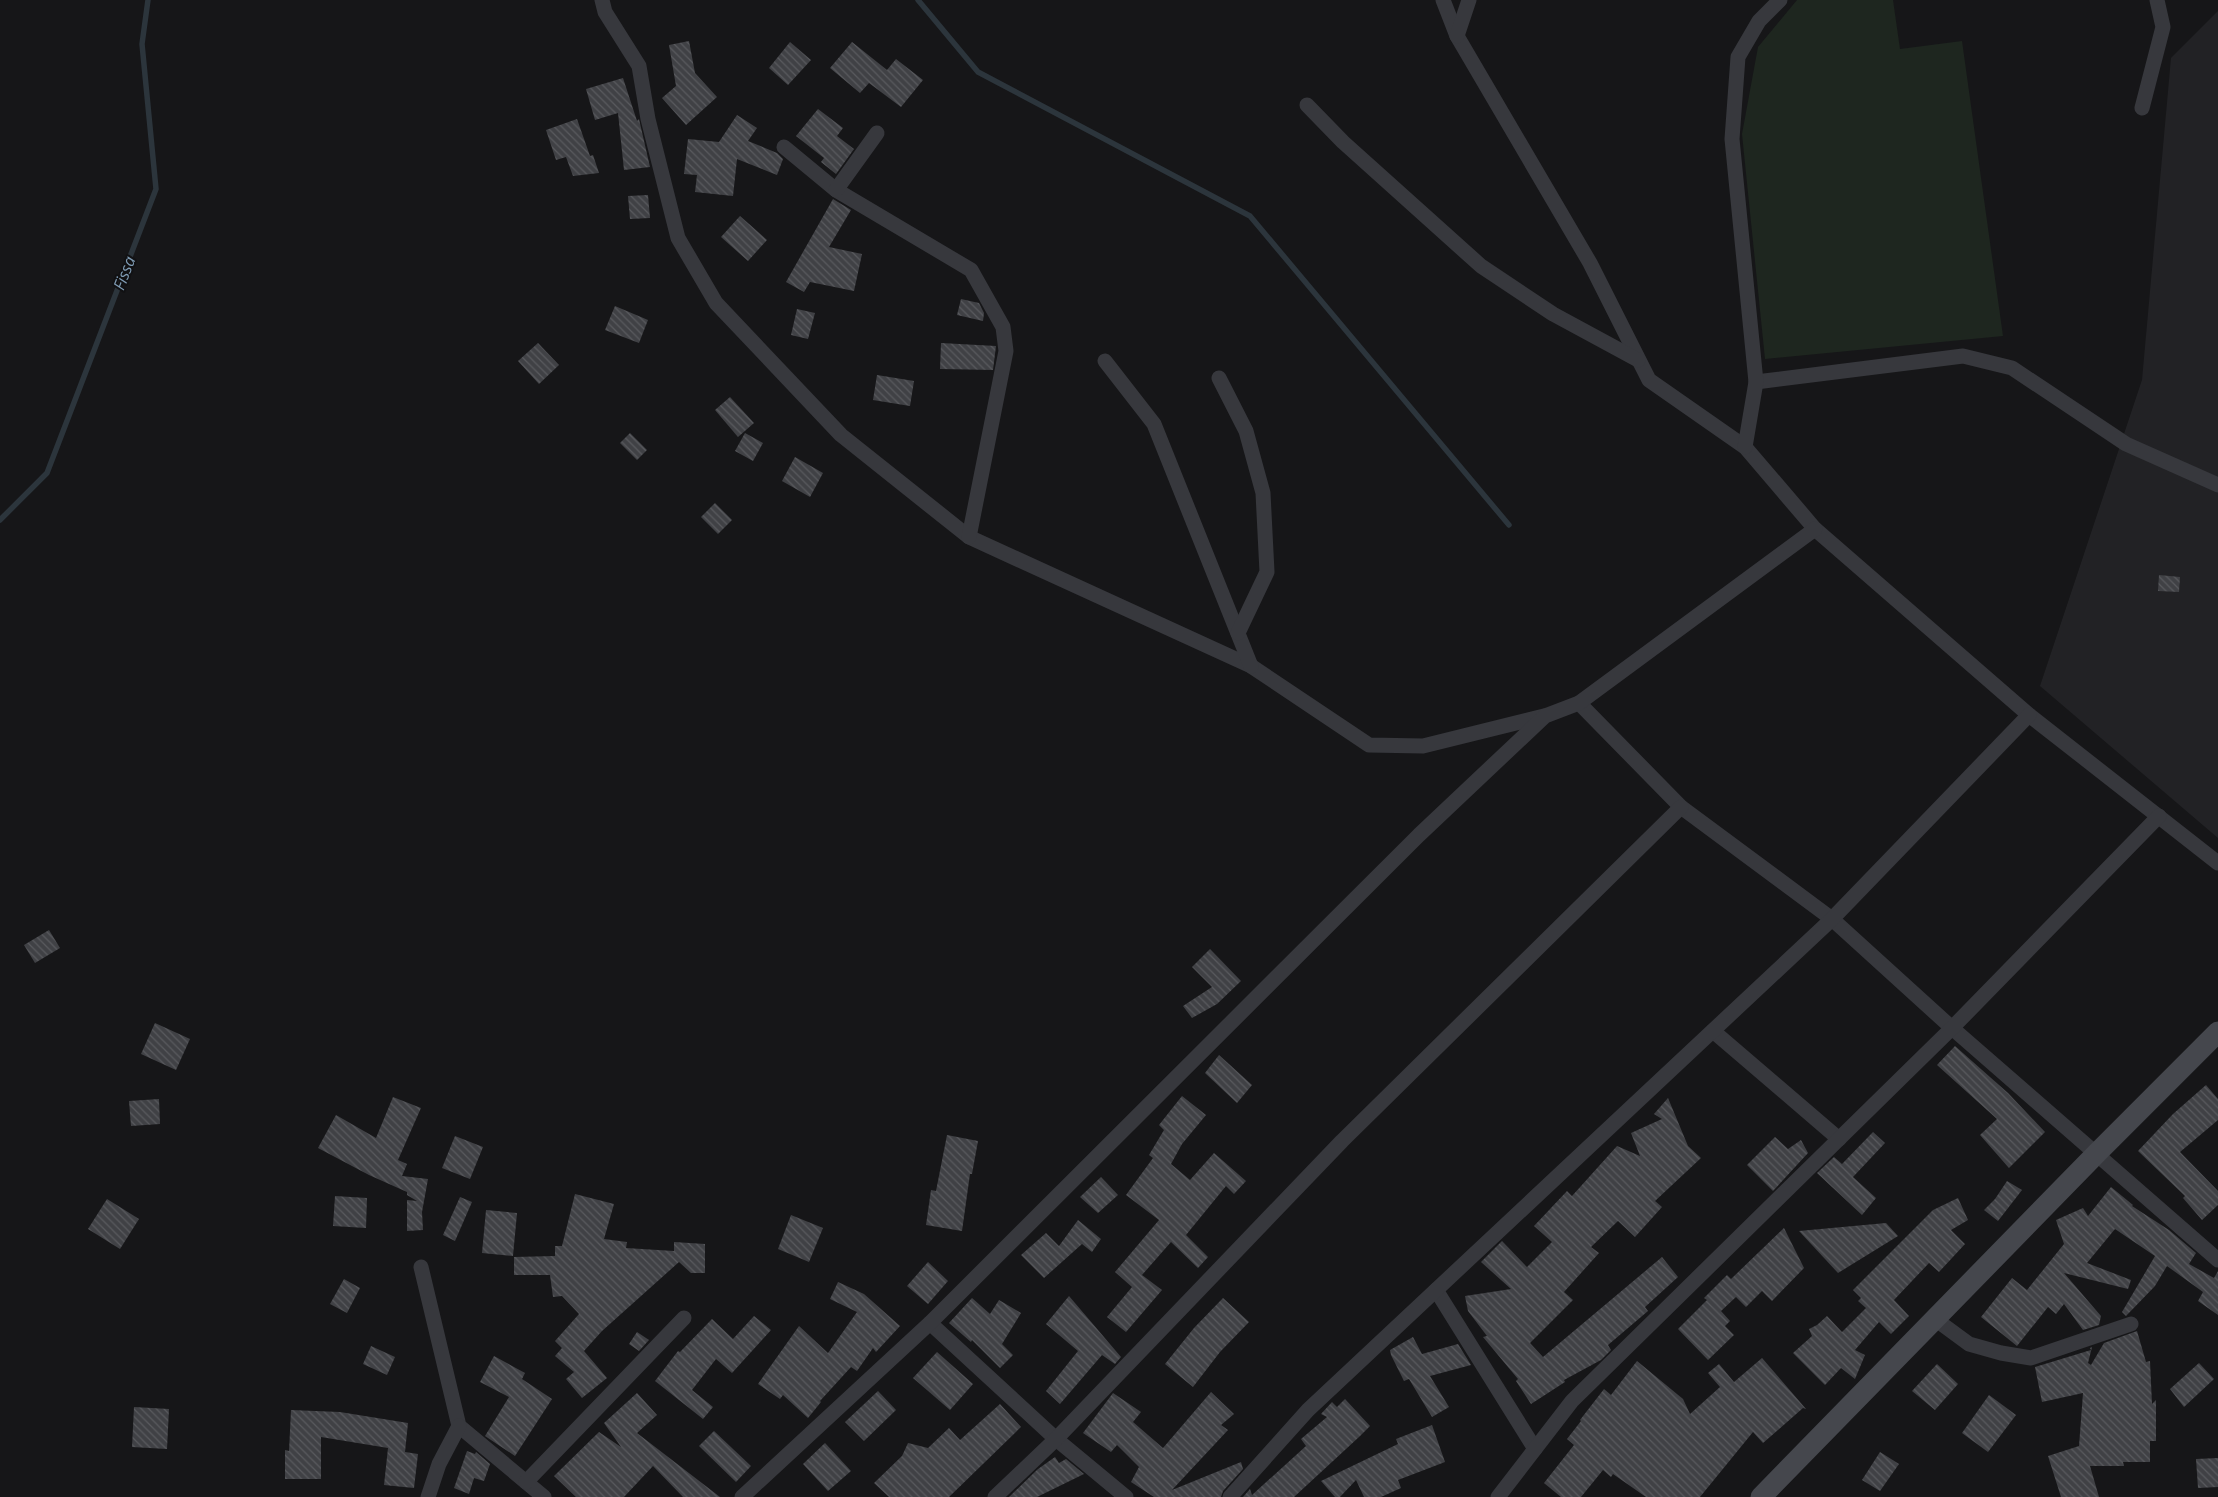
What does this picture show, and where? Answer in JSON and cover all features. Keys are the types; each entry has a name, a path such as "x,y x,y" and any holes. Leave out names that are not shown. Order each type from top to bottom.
{"main road":[{"path":"1761,1497 2096,1153 2218,1032"}],"street":[{"path":"602,0 605,12 639,66 648,120 678,238 716,302 840,435 969,537 1251,666 1369,745 1423,746 1545,716 1579,702 1815,529"},
{"path":"1443,0 1457,36 1590,263 1649,380 1745,447 1815,529 2029,715 2218,863"},
{"path":"1457,36 1469,0"},
{"path":"1745,447 1756,382 1732,139 1738,57 1759,21 1780,0"},
{"path":"2142,108 2163,27 2157,0"},
{"path":"1307,105 1343,142 1481,266 1553,314 1638,360"},
{"path":"836,190 877,133"},
{"path":"784,147 836,190 971,270 1003,327 1006,351 969,537"},
{"path":"1756,382 1963,356 2012,368 2126,444 2218,485"},
{"path":"1105,361 1154,424 1251,666"},
{"path":"1219,378 1246,431 1263,493 1267,572 1238,633"},
{"path":"1579,702 1681,807 1832,919 1952,1028 2218,1260"},
{"path":"1230,1497 1308,1410 1832,919 2029,715"},
{"path":"742,1497 930,1323 1419,835 1545,716"},
{"path":"995,1497 1056,1439 1342,1141 1681,807"},
{"path":"1498,1497 1572,1401 1952,1028 2159,816"},
{"path":"1713,1031 1839,1139"},
{"path":"421,1267 459,1426 544,1497"},
{"path":"1436,1290 1535,1449"},
{"path":"526,1482 684,1318"},
{"path":"1935,1319 1970,1344 2001,1353 2031,1358 2131,1324"},
{"path":"930,1323 1056,1439 1126,1497"},
{"path":"428,1497 439,1464 459,1426"},
{"path":"1510,1482 1515,1497"}],"shaded area":[{"path":"1797,0 1893,0 1900,49 1962,41 2003,336 1765,359 1742,134 1758,47"},
{"path":"2218,11 2218,838 2040,686 2142,380 2171,58"}],"building":[{"path":"689,41 695,73 717,97 686,125 662,98 676,86 669,45"},
{"path":"790,42 811,60 788,85 769,68"},
{"path":"852,42 887,70 896,59 923,80 901,107 869,83 860,93 830,68"},
{"path":"623,78 637,121 639,119 650,167 624,170 618,113 595,120 586,89"},
{"path":"818,109 843,128 837,136 854,149 836,174 821,162 824,158 796,136"},
{"path":"737,115 757,128 748,141 777,153 783,159 777,175 737,159 733,196 695,192 697,175 684,174 688,139 719,142"},
{"path":"577,119 590,156 593,155 599,173 573,176 566,157 556,160 546,130"},
{"path":"648,195 650,218 630,219 628,196"},
{"path":"833,199 851,210 829,247 862,254 854,291 810,282 804,292 786,282"},
{"path":"740,216 767,240 748,261 721,237"},
{"path":"961,299 979,303 984,313 983,321 957,315"},
{"path":"615,306 648,320 639,343 605,330"},
{"path":"797,309 815,313 808,339 791,335"},
{"path":"538,343 559,365 539,384 518,361"},
{"path":"941,343 996,346 993,370 940,369"},
{"path":"877,375 914,381 910,406 873,400"},
{"path":"730,397 754,423 738,437 715,410"},
{"path":"630,433 647,450 637,460 620,443"},
{"path":"745,433 763,443 753,461 735,451"},
{"path":"795,457 823,473 810,497 782,481"},
{"path":"715,503 732,520 718,534 701,517"},
{"path":"2159,575 2180,577 2179,592 2158,591"},
{"path":"49,930 60,948 35,963 24,945"},
{"path":"1210,949 1241,981 1217,1004 1192,1018 1183,1006 1212,987 1192,967"},
{"path":"155,1023 190,1039 176,1070 141,1054"},
{"path":"1955,1046 2008,1093 2045,1132 2009,1168 1980,1135 1997,1119 1937,1065"},
{"path":"1219,1055 1252,1085 1237,1103 1205,1073"},
{"path":"2206,1085 2218,1099 2218,1120 2180,1152 2218,1191 2218,1205 2202,1220 2183,1198 2185,1196 2138,1151 2173,1114"},
{"path":"1182,1096 1206,1115 1182,1144 1171,1164 1190,1180 1214,1153 1246,1181 1234,1194 1226,1186 1186,1235 1208,1257 1198,1268 1171,1242 1142,1275 1162,1290 1126,1332 1107,1317 1132,1287 1115,1272 1159,1220 1126,1195 1153,1158 1149,1155 1164,1130 1159,1125"},
{"path":"393,1097 421,1108 398,1160 407,1164 402,1176 428,1179 422,1212 423,1230 407,1231 407,1200 417,1201 407,1195 407,1192 369,1175 318,1148 336,1115 376,1138"},
{"path":"1668,1098 1688,1146 1701,1158 1655,1201 1662,1207 1635,1237 1618,1221 1591,1247 1599,1253 1564,1292 1573,1300 1530,1343 1543,1357 1662,1257 1678,1277 1645,1307 1648,1311 1608,1345 1611,1350 1601,1360 1564,1380 1565,1382 1531,1404 1516,1381 1518,1379 1483,1337 1487,1336 1468,1311 1465,1296 1511,1289 1481,1262 1502,1241 1527,1267 1552,1242 1534,1226 1567,1191 1572,1196 1617,1146 1640,1156 1631,1133 1662,1119 1654,1114"},
{"path":"159,1099 160,1124 131,1126 129,1101"},
{"path":"1873,1132 1885,1143 1853,1177 1876,1198 1862,1215 1817,1173 1834,1157 1842,1164"},
{"path":"947,1135 978,1141 972,1174 970,1174 962,1231 926,1225 931,1190 936,1191"},
{"path":"455,1136 483,1147 470,1179 442,1168"},
{"path":"1775,1137 1788,1149 1801,1140 1808,1153 1773,1191 1747,1165"},
{"path":"1101,1177 1118,1195 1098,1213 1080,1197"},
{"path":"2007,1181 2022,1190 1998,1221 1984,1210 1995,1199"},
{"path":"2111,1187 2132,1206 2169,1230 2196,1253 2189,1264 2214,1278 2218,1271 2218,1315 2198,1301 2203,1292 2167,1266 2155,1286 2126,1316 2122,1312 2155,1256 2115,1229 2087,1263 2131,1280 2128,1289 2064,1273 2101,1316 2099,1325 2083,1330 2064,1304 2056,1314 2048,1307 2017,1346 1981,1317 2012,1278 2027,1290 2064,1244 2056,1220 2083,1208 2088,1216"},
{"path":"575,1194 614,1204 604,1239 627,1242 626,1248 674,1251 674,1242 705,1244 705,1273 691,1273 679,1262 602,1331 584,1351 607,1378 582,1398 566,1379 574,1372 555,1356 562,1348 555,1341 579,1314 562,1296 553,1297 550,1275 514,1275 514,1257 555,1256 555,1246 562,1246"},
{"path":"335,1196 367,1198 366,1228 333,1226"},
{"path":"460,1197 472,1202 455,1241 443,1235"},
{"path":"1958,1198 1968,1220 1951,1230 1965,1244 1939,1272 1929,1263 1894,1300 1909,1316 1891,1334 1879,1322 1855,1350 1865,1355 1855,1379 1841,1368 1825,1385 1793,1353 1812,1336 1809,1329 1827,1316 1842,1332 1866,1308 1858,1301 1861,1298 1853,1290 1933,1210"},
{"path":"107,1199 139,1219 120,1249 88,1229"},
{"path":"486,1210 517,1213 513,1256 482,1253"},
{"path":"791,1215 823,1228 809,1262 778,1249"},
{"path":"1078,1220 1101,1239 1092,1252 1082,1244 1044,1278 1021,1255 1046,1233 1059,1246"},
{"path":"1886,1223 1898,1236 1838,1273 1799,1231"},
{"path":"1784,1228 1804,1268 1772,1301 1762,1291 1746,1307 1736,1297 1721,1311 1730,1321 1725,1326 1734,1335 1708,1360 1678,1329 1707,1300 1704,1298 1727,1275 1731,1279"},
{"path":"928,1262 948,1281 928,1304 907,1286"},
{"path":"344,1279 360,1288 347,1313 330,1304"},
{"path":"838,1282 864,1294 900,1326 876,1352 873,1348 857,1371 851,1367 820,1401 808,1418 783,1395 780,1399 758,1384 799,1326 828,1353 857,1312 830,1299"},
{"path":"1069,1296 1121,1357 1115,1364 1102,1355 1060,1404 1046,1391 1078,1351 1046,1324"},
{"path":"972,1298 990,1314 999,1300 1021,1313 1002,1344 1013,1355 1000,1368 972,1340 971,1342 949,1323"},
{"path":"1223,1298 1249,1322 1220,1352 1193,1387 1165,1364 1194,1328"},
{"path":"754,1316 771,1330 732,1373 716,1359 692,1390 713,1407 703,1419 655,1381 678,1351 680,1352 712,1319 733,1339"},
{"path":"2137,1331 2146,1362 2150,1361 2152,1404 2156,1400 2156,1441 2150,1441 2150,1462 2123,1462 2124,1466 2090,1466 2099,1497 2061,1497 2048,1456 2079,1446 2083,1393 2042,1402 2035,1367 2091,1350 2090,1348 2092,1347 2088,1363 2091,1365 2104,1343"},
{"path":"637,1332 649,1340 639,1351 629,1344"},
{"path":"1413,1337 1422,1354 1458,1344 1471,1365 1430,1376 1449,1407 1432,1417 1409,1379 1404,1381 1391,1355 1390,1350"},
{"path":"371,1346 395,1357 387,1375 363,1364"},
{"path":"937,1352 973,1384 950,1410 913,1378"},
{"path":"494,1356 525,1373 522,1379 552,1399 515,1456 485,1436 509,1397 480,1382"},
{"path":"1762,1358 1806,1409 1803,1408 1763,1443 1753,1432 1700,1497 1646,1497 1613,1474 1611,1477 1603,1470 1581,1497 1561,1497 1544,1483 1574,1445 1567,1439 1580,1420 1604,1389 1611,1395 1637,1361 1683,1399 1690,1414 1720,1387 1708,1373 1719,1364 1734,1382"},
{"path":"2199,1363 2214,1379 2184,1407 2170,1389"},
{"path":"1937,1364 1958,1384 1935,1410 1912,1391"},
{"path":"878,1391 896,1410 864,1441 845,1422"},
{"path":"1211,1392 1234,1414 1221,1425 1228,1430 1172,1490 1241,1462 1243,1469 1223,1491 1221,1497 1154,1497 1131,1482 1139,1467 1117,1445 1111,1452 1083,1433 1113,1393 1141,1412 1133,1422 1163,1448"},
{"path":"637,1393 657,1415 637,1433 720,1497 683,1497 653,1466 624,1497 576,1497 554,1476 599,1432 621,1447 604,1423"},
{"path":"1989,1395 2016,1415 1988,1452 1962,1433"},
{"path":"1345,1399 1370,1426 1359,1437 1294,1497 1243,1497 1250,1489 1252,1495 1306,1446 1301,1439 1327,1417 1321,1414 1332,1402 1337,1407"},
{"path":"1000,1404 1021,1427 949,1497 889,1497 874,1483 902,1456 908,1443 928,1448 949,1428 960,1440"},
{"path":"134,1407 169,1409 167,1449 132,1447"},
{"path":"291,1410 340,1412 408,1423 405,1452 418,1454 414,1488 384,1485 388,1448 321,1437 321,1479 285,1479 285,1450 289,1451"},
{"path":"1432,1425 1445,1462 1398,1480 1401,1488 1381,1497 1364,1497 1356,1480 1340,1497 1335,1497 1321,1481 1398,1444 1396,1439"},
{"path":"714,1431 751,1466 736,1482 699,1446"},
{"path":"825,1443 851,1471 828,1491 803,1464"},
{"path":"467,1451 475,1454 476,1452 490,1464 484,1481 474,1478 469,1494 454,1488"},
{"path":"1880,1452 1899,1464 1880,1491 1862,1480"},
{"path":"1055,1457 1059,1463 1066,1459 1084,1474 1037,1497 1009,1497 1038,1469"},
{"path":"2218,1458 2218,1487 2198,1488 2196,1459"}],"waterway":[{"name":"Fissa","path":"0,520 47,473 156,189 142,44 148,0"},
{"path":"918,0 978,72 1250,216 1509,525"}]}
